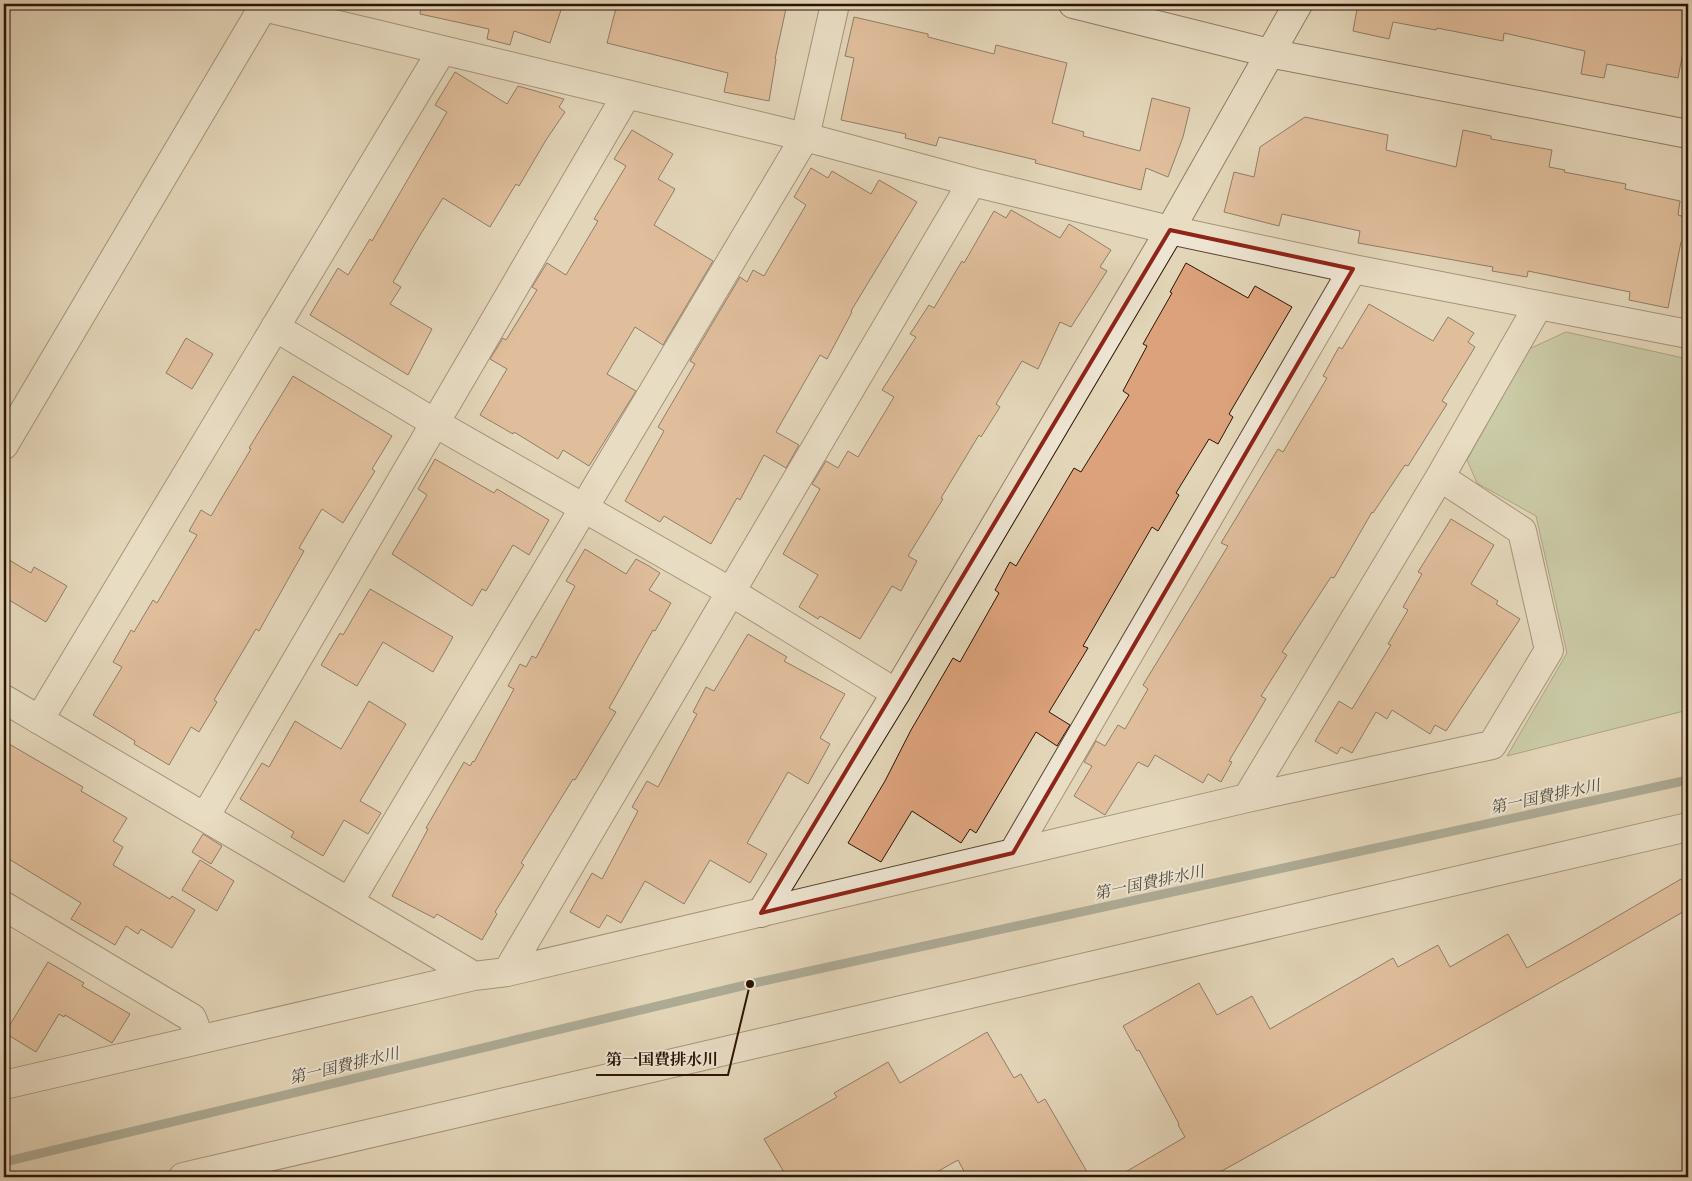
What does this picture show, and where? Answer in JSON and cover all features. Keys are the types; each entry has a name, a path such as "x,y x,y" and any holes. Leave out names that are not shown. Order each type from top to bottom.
{"street":[{"path":"348,902 805,137 835,4"},
{"path":"1073,4 1269,53 1688,134"},
{"path":"762,913 896,693 1170,230 1298,4"},
{"path":"4,444 264,5 442,50 805,137 972,182 1170,230 1353,269 1688,334"},
{"path":"39,720 442,50"},
{"path":"205,817 627,94"},
{"path":"507,972 972,182"},
{"path":"1013,853 1353,269"},
{"path":"1247,798 1440,477 1538,306"},
{"path":"276,326 435,423 731,592 896,693"},
{"path":"4,1085 474,976 507,972 1247,798 1492,745 1549,650 1522,531 1440,477"},
{"path":"4,699 474,976"},
{"path":"183,1177 1688,827"},
{"path":"4,906 192,1018 200,1040"}],"highlighted area":[{"path":"1170,230 1353,269 1013,853 761,913"}],"green space":[{"path":"1566,332 1688,359 1688,710 1507,756 1567,653 1536,516 1477,483 1467,460 1529,349"}],"building":[{"path":"421,4 563,4 550,43 514,31 510,45 487,39 489,29 420,14"},
{"path":"617,4 787,4 775,59 769,101 724,92 728,73 607,43"},
{"path":"1358,4 1688,4 1688,26 1678,78 1607,64 1604,78 1581,74 1585,51 1504,33 1503,41 1437,28 1436,30 1393,22 1389,39 1353,31"},
{"path":"854,17 928,34 928,37 994,54 996,45 1067,63 1052,123 1084,132 1083,136 1140,151 1152,98 1190,108 1183,137 1168,177 1146,168 1141,190 1035,163 1036,160 939,137 936,146 905,138 906,134 841,120 854,58 845,56"},
{"path":"455,72 507,104 518,86 564,99 559,107 565,112 519,186 516,184 490,227 443,198 417,240 393,282 401,287 390,304 432,329 408,375 310,315 338,268 348,275 370,239 372,241 447,112 435,105"},
{"path":"1305,117 1388,135 1386,150 1456,167 1463,130 1491,136 1491,139 1552,150 1549,167 1565,170 1564,172 1626,184 1625,189 1680,201 1678,215 1688,218 1688,243 1681,242 1668,308 1629,300 1630,292 1528,271 1527,277 1492,271 1493,267 1358,243 1360,231 1282,214 1279,226 1224,212 1234,172 1254,177 1260,147"},
{"path":"632,130 673,154 658,179 675,189 654,225 713,261 663,345 635,327 607,374 636,391 589,466 563,450 558,459 514,432 513,434 480,415 507,369 490,359 503,338 506,340 537,290 532,287 547,263 566,275 598,221 594,219 626,166 614,159"},
{"path":"811,168 828,178 832,171 871,194 879,180 917,202 851,311 827,359 820,355 776,432 799,445 786,468 764,455 740,500 737,498 711,544 664,516 660,522 625,501 664,431 658,427 695,364 690,361 740,277 747,282 753,270 764,276 806,205 794,197"},
{"path":"1011,210 1060,238 1069,224 1111,250 1100,267 1107,271 1071,327 1060,322 1038,369 1022,361 996,404 1000,407 981,437 979,435 908,556 917,561 901,591 892,586 860,639 820,616 818,619 799,607 818,575 783,554 820,489 812,484 826,461 838,468 848,451 858,457 894,397 882,390 916,337 910,334 929,305 934,308 962,261 964,263 994,211 1006,218"},
{"path":"1186,263 1248,298 1255,286 1292,307 1229,414 1233,417 1218,444 1209,439 1176,493 1179,495 1158,531 1152,527 1083,646 1088,648 1049,712 1070,725 1057,746 1036,732 976,833 970,829 961,843 912,811 881,862 848,843 885,781 911,730 953,658 960,662 999,593 995,590 1010,562 1016,566 1074,468 1081,472 1129,395 1123,391 1147,346 1143,344 1172,293 1170,292"},
{"path":"1369,304 1433,341 1448,317 1474,333 1468,342 1475,347 1442,401 1447,404 1408,466 1405,465 1372,512 1334,578 1331,577 1282,652 1287,655 1261,696 1266,699 1229,761 1232,762 1221,782 1208,774 1203,783 1155,755 1148,767 1138,762 1105,815 1074,796 1092,766 1084,762 1096,741 1105,746 1118,725 1125,729 1148,689 1143,685 1228,546 1221,543 1278,449 1283,452 1327,378 1323,376 1339,347 1342,349"},
{"path":"186,338 213,354 192,389 166,373"},
{"path":"293,376 392,436 372,469 375,471 343,523 322,509 299,548 304,551 259,631 256,629 214,700 217,702 199,732 191,727 169,765 134,744 135,741 93,715 122,667 113,662 131,630 134,632 153,600 157,603 197,535 189,531 201,510 211,516 251,449 249,448"},
{"path":"435,459 494,493 497,489 549,520 529,555 513,545 486,591 482,589 472,606 392,554 427,495 418,489"},
{"path":"1451,519 1494,545 1471,584 1498,601 1496,604 1520,619 1446,731 1435,725 1430,734 1392,710 1387,719 1376,712 1352,753 1341,747 1337,754 1315,741 1339,701 1352,709 1391,645 1388,644 1408,610 1403,607 1422,574 1418,572"},
{"path":"585,549 626,574 636,559 649,566 660,573 649,590 671,603 655,631 653,630 609,708 616,712 575,780 573,779 521,863 524,865 495,912 497,914 482,940 437,914 434,918 392,896 428,829 426,828 464,762 470,766 474,762 514,689 508,686 520,664 526,667 532,656 536,658 575,586 566,581"},
{"path":"4,557 31,573 34,567 67,586 46,622 4,597"},
{"path":"370,589 453,637 433,672 383,642 357,686 321,665 340,633 343,635"},
{"path":"748,634 787,657 784,661 845,694 820,738 830,744 808,784 788,772 747,843 767,854 750,883 710,860 684,904 645,881 621,923 607,915 599,928 570,912 592,873 602,879 638,811 632,807 647,781 658,787 697,714 693,712 706,687 714,691"},
{"path":"369,701 406,724 360,801 381,813 368,834 344,820 323,856 291,837 294,832 240,799 262,763 269,767 295,721 341,749"},
{"path":"4,741 83,787 81,791 127,818 113,841 123,847 113,865 170,899 172,896 195,910 172,948 141,929 138,934 126,926 115,945 71,919 81,903 4,856"},
{"path":"203,834 222,846 211,864 192,852"},
{"path":"200,860 234,881 217,911 182,890"},
{"path":"1681,879 1688,891 1688,909 1211,1177 1117,1177 1185,1137 1139,1050 1137,1051 1123,1026 1199,983 1217,1015 1252,996 1270,1029 1393,958 1398,967 1438,945 1450,967 1508,934 1527,968"},
{"path":"48,962 84,983 82,986 130,1014 112,1043 65,1015 64,1017 59,1014 36,1052 5,1033"},
{"path":"987,1032 1014,1078 1021,1074 1038,1103 1045,1099 1090,1177 967,1177 958,1160 928,1177 787,1177 764,1139 837,1097 834,1093 888,1062 900,1083"}],"waterway":[{"name":"第一国費排水川","path":"4,1162 750,984 1688,780"}],"place":[{"name":"第一国費排水川","path":"750,984"}]}
